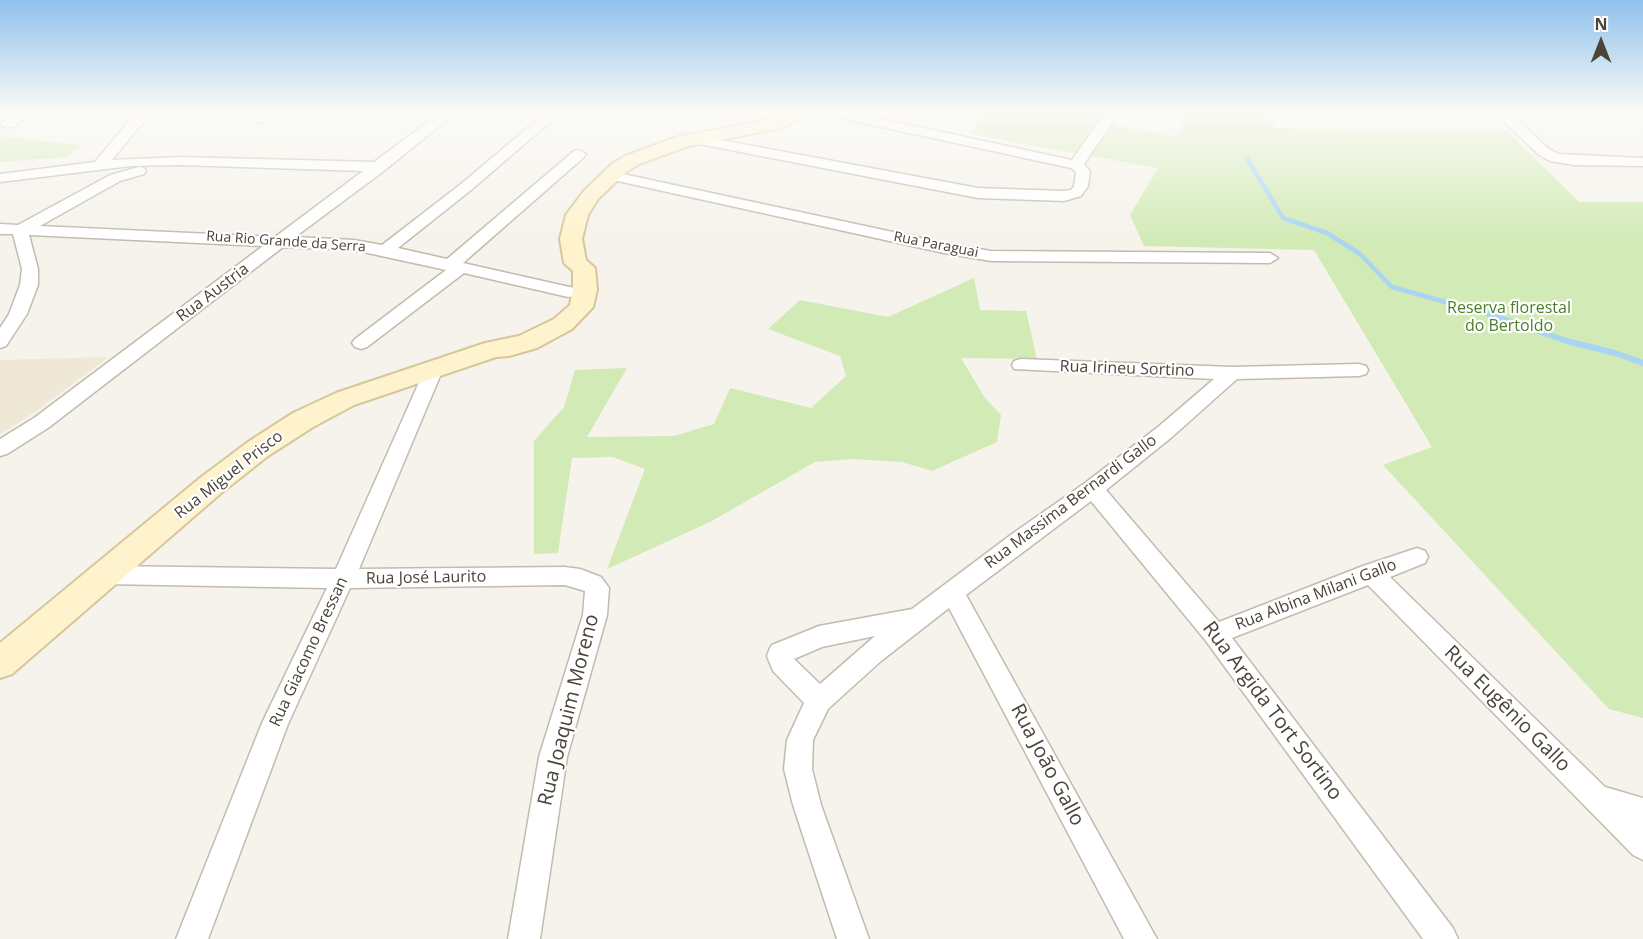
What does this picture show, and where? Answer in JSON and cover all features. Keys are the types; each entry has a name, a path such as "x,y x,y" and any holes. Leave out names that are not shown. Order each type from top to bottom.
{"street":[{"path":"99,166 109,154"},
{"name":"Rua Austria","path":"0,449 40,423 397,154"},
{"path":"385,250 506,154"},
{"path":"361,344 454,267 579,154"},
{"name":"Rua Miguel Prisco","path":"575,263 571,239 577,215 591,195 609,176 632,159 648,154"},
{"path":"802,154 998,195 1064,196 1076,193 1081,186 1083,171 1076,165 1024,154"},
{"path":"1076,165 1084,154"},
{"path":"1547,154 1555,158 1574,161 1643,162"},
{"path":"0,178 131,162 180,161 380,167"},
{"path":"114,178 180,161"},
{"path":"0,342 18,314 29,285 30,270 21,240 21,230 114,178 131,162"},
{"name":"Rua Paraguai","path":"609,176 991,256 1270,258"},
{"name":"Rua Rio Grande da Serra","path":"0,229 284,240 354,245 568,292"},
{"name":"Rua Miguel Prisco","path":"494,349 551,318 566,300 567,270 575,263"},
{"name":"Rua Miguel Prisco","path":"0,663 210,486 258,449 303,420 345,399 494,349 509,348 545,335 581,307 585,290 584,268 575,263"},
{"name":"Rua Irineu Sortino","path":"1022,365 1232,373"},
{"name":"Rua Giacomo Bressan","path":"192,939 275,723 343,579 434,369"},
{"path":"1232,373 1359,370"},
{"name":"Rua Massima Bernardi Gallo","path":"815,705 872,652 1020,540 1093,489 1165,432 1232,373"},
{"name":"Rua Argida Tort Sortino","path":"1093,489 1215,634 1442,939"},
{"name":"Rua Albina Milani Gallo","path":"1215,634 1418,557"},
{"name":"Rua Eugênio Gallo","path":"1371,573 1643,845"},
{"name":"Rua José Laurito","path":"106,575 343,579 565,576"},
{"name":"Rua Joaquim Moreno","path":"524,939 553,757 595,615 597,588 580,578 565,576"},
{"name":"Rua João Gallo","path":"952,592 1141,939"},
{"path":"853,939 807,805 798,769 800,740 815,705 779,656 781,653 819,637 916,618"},
{"path":"1598,799 1643,812"}],"shaded area":[{"path":"109,357 35,412 0,434 0,360"}],"green space":[{"path":"0,154 70,154 66,157 0,162"},
{"name":"Reserva florestal do Bertoldo","path":"1079,154 1530,154 1579,202 1643,202 1643,718 1609,709 1383,465 1432,447 1314,250 1144,246 1130,215 1158,168"},
{"path":"974,278 980,310 1026,311 1037,359 961,358 985,398 1001,415 997,442 932,471 902,462 852,459 815,462 710,522 607,569 645,469 613,457 572,458 558,553 534,554 534,441 564,407 575,370 627,368 587,437 674,436 714,424 730,388 811,408 846,376 840,356 768,329 800,300 888,317"}],"waterway":[{"path":"1247,158 1283,218 1327,233 1360,254 1392,287 1488,314"},
{"path":"1483,312 1567,341 1615,353 1643,363"}]}
